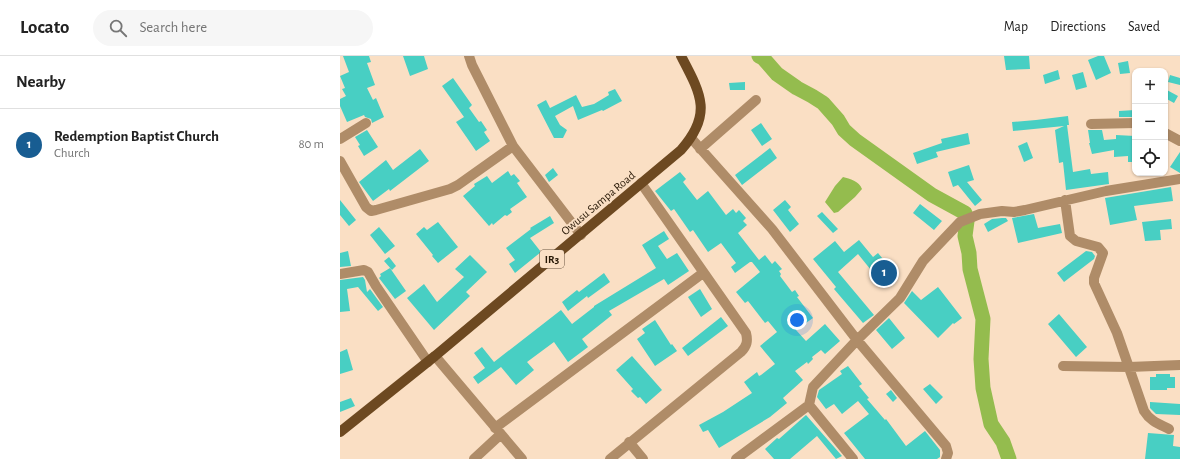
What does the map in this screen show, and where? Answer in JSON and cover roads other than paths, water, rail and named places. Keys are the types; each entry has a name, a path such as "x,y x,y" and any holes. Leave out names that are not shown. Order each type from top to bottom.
{"main road":[{"name":"Owusu Sampa Road","path":"340,432 581,235 681,150 691,138 698,124 701,113 700,99 696,84 681,56"}],"street":[{"path":"469,56 472,66 513,146 581,235"},
{"path":"700,149 756,100"},
{"path":"340,139 366,123"},
{"path":"1091,124 1132,123"},
{"path":"1168,135 1180,141"},
{"path":"691,138 772,229 857,340 946,446 948,453 946,459"},
{"path":"340,161 366,207 371,211 450,189 458,185 513,146"},
{"path":"740,457 809,405 813,387 857,340 900,298 923,261 960,222 980,214 1002,211 1014,212 1106,191 1180,179"},
{"path":"610,459 741,352 746,346 747,339 746,333 641,183"},
{"path":"1065,200 1070,236 1076,242 1098,247 1103,253 1094,278 1094,283 1117,333 1144,411 1148,418 1169,429"},
{"path":"340,274 364,270 368,272 376,286 431,359 522,459"},
{"path":"474,459 498,431 703,273"},
{"path":"1063,366 1129,367 1180,365"},
{"path":"809,405 853,459"},
{"path":"629,442 643,459"}],"waterway":[{"path":"759,56 763,58 777,74 823,103 838,120 844,130 855,140 932,195 965,213"},
{"path":"967,221 965,236 969,253 970,269 983,319 981,359 983,388 991,424 1003,442 1009,459"}],"place":[{"name":"Redemption Baptist Church","path":"884,273"}]}
